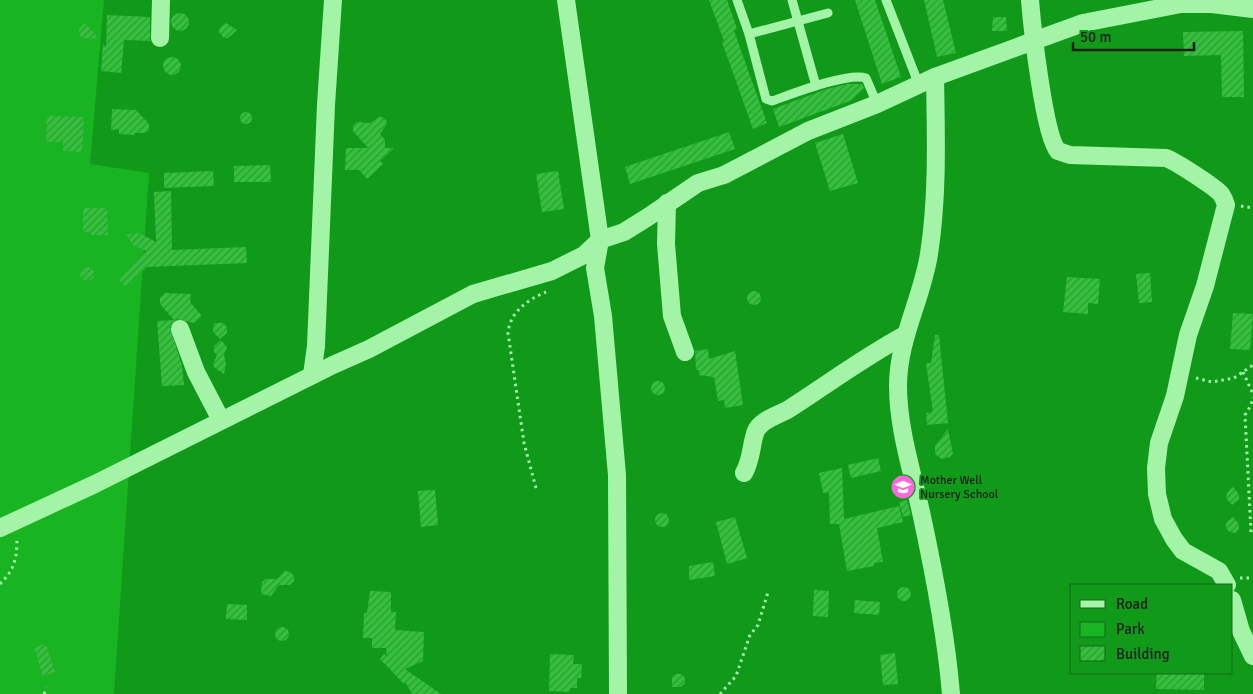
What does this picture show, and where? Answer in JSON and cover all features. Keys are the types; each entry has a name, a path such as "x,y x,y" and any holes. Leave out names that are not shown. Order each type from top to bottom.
{"street":[{"path":"160,38 161,0"},
{"path":"312,375 316,346 326,105 333,0"},
{"path":"566,0 582,126 597,211 600,240 595,268 603,316 617,475 618,694"},
{"path":"1030,0 1033,42 1050,132 1058,152 1070,155 1166,158 1211,186 1224,199 1226,205 1223,222 1205,286 1188,335 1180,376 1159,443 1156,468 1158,494 1163,519 1183,550 1219,571 1226,584"},
{"path":"8,524 95,484 312,375 369,350 473,294 552,271 584,255 600,240 624,232 698,183 724,175 808,131 877,104 927,81 1082,23 1181,4 1212,4 1253,9"},
{"path":"927,81 936,153 934,213 929,255 920,294 905,335 900,361 898,402 934,573 951,694"},
{"path":"667,203 666,244 672,316 685,352"},
{"path":"180,329 196,372 221,420"},
{"path":"744,472 752,455 755,434 761,424 789,409 869,354 905,335"},
{"path":"1233,603 1241,631 1253,656"}],"lane":[{"path":"737,0 749,34 766,99 772,101 816,86 863,77 867,80 877,104"},
{"path":"792,0 816,86"},
{"path":"886,0 927,81"},
{"path":"749,34 828,13"}],"path":[{"path":"536,488 524,443 508,333 511,317 516,311 534,297 550,290"},
{"path":"1180,376 1212,382 1234,378 1253,365"},
{"path":"1243,372 1253,396 1251,405 1245,415 1251,532"},
{"path":"0,584 10,573 17,556 8,524"},
{"path":"720,694 736,676 750,635 758,625 768,592"},
{"path":"44,694 47,688"}],"green space":[{"path":"0,0 104,0 90,164 149,173 114,694 0,694"}],"building":[{"path":"709,0 727,0 737,29 734,31 767,123 753,129 722,42 724,41"},
{"path":"855,0 875,0 901,77 882,84"},
{"path":"924,0 943,0 956,53 937,57"},
{"path":"176,13 184,13 189,18 187,29 176,31 171,26 171,18"},
{"path":"107,15 150,17 150,41 124,40 121,73 101,71 103,44 106,47"},
{"path":"993,17 1006,17 1007,31 992,31"},
{"path":"85,23 99,39 82,38 79,34 79,29"},
{"path":"226,23 237,30 228,38 224,38 219,32 220,28"},
{"path":"1243,31 1244,97 1222,97 1221,55 1184,56 1183,32"},
{"path":"172,57 178,60 181,66 178,72 172,75 166,72 163,66 166,60"},
{"path":"847,84 862,84 864,88 850,101 779,127 773,109 824,90"},
{"path":"112,109 136,110 149,124 149,130 145,133 135,133 134,135 119,134 119,129 111,130"},
{"path":"248,112 251,113 251,123 244,124 241,123 240,116 241,113"},
{"path":"47,116 84,117 82,152 63,151 63,142 46,142"},
{"path":"380,116 386,120 387,124 380,134 385,140 385,148 394,148 380,161 383,164 367,179 359,170 345,170 346,148 368,148 353,131 353,126 357,122 370,123"},
{"path":"729,132 735,149 630,184 625,167"},
{"path":"843,134 858,183 830,191 815,143"},
{"path":"270,165 271,182 234,182 234,166"},
{"path":"213,171 214,186 164,188 164,173"},
{"path":"558,171 564,209 542,212 536,174"},
{"path":"171,191 172,250 246,247 247,263 147,267 125,286 119,280 146,251 133,245 126,234 139,233 156,242 154,192"},
{"path":"83,208 107,208 108,235 91,235 91,232 83,232"},
{"path":"87,267 92,269 94,274 92,279 87,281 82,279 80,274 82,269"},
{"path":"1150,273 1152,302 1139,303 1136,274"},
{"path":"1067,277 1100,279 1098,304 1088,303 1088,314 1063,312"},
{"path":"754,291 759,293 761,298 759,303 754,305 749,303 747,298 749,293"},
{"path":"165,293 191,294 190,302 202,316 194,323 177,319 170,327 182,366 184,385 162,386 157,321 174,320 160,304 160,298"},
{"path":"1233,313 1253,314 1250,350 1230,349"},
{"path":"214,323 223,323 227,327 227,333 220,339 213,332"},
{"path":"935,335 939,335 948,423 927,425 926,413 933,412 926,363 931,363"},
{"path":"221,340 227,347 224,355 226,364 224,374 215,368 213,364 217,355 214,352 214,346"},
{"path":"708,349 709,359 735,351 743,405 725,408 724,400 718,401 714,377 699,375 699,370 696,370 695,351"},
{"path":"658,381 663,383 665,388 663,393 658,395 653,393 651,388 653,383"},
{"path":"948,429 953,454 942,459 935,454 935,446"},
{"path":"878,458 881,471 851,478 848,465"},
{"path":"842,468 844,519 899,506 903,522 877,528 883,562 874,563 874,566 847,571 839,524 830,524 829,492 823,493 819,473"},
{"path":"1233,487 1239,494 1239,499 1232,505 1226,498 1227,493"},
{"path":"435,490 438,525 421,527 418,491"},
{"path":"907,500 911,515 903,517 899,502"},
{"path":"659,513 665,513 669,520 665,527 659,527 655,523 655,517"},
{"path":"735,517 747,558 727,564 716,522"},
{"path":"1233,517 1239,524 1239,529 1235,533 1226,529 1226,523"},
{"path":"713,562 715,576 689,580 689,566"},
{"path":"285,571 290,572 294,576 294,581 290,585 279,585 271,596 261,594 262,582 266,579 277,579"},
{"path":"904,587 909,589 911,594 909,599 904,601 899,599 897,594 899,589"},
{"path":"814,590 829,591 828,617 813,616"},
{"path":"370,591 391,592 391,612 396,612 395,630 424,632 423,661 405,669 441,694 412,694 406,683 403,683 380,659 384,654 387,656 386,648 372,648 372,638 363,638 364,613 367,613"},
{"path":"855,600 880,602 879,615 854,613"},
{"path":"227,604 247,605 247,620 226,619"},
{"path":"282,627 287,629 289,634 287,639 282,641 277,639 275,634 277,629"},
{"path":"46,644 55,672 43,676 34,647"},
{"path":"895,653 898,684 883,685 880,655"},
{"path":"550,654 574,655 573,664 582,664 581,678 577,678 577,688 570,688 570,692 549,691"},
{"path":"676,674 681,674 685,678 685,683 681,687 672,687 672,677"},
{"path":"1157,674 1204,674 1204,690 1156,689"}],"place":[{"name":"Mother Well Nursery School","path":"903,487"}]}
